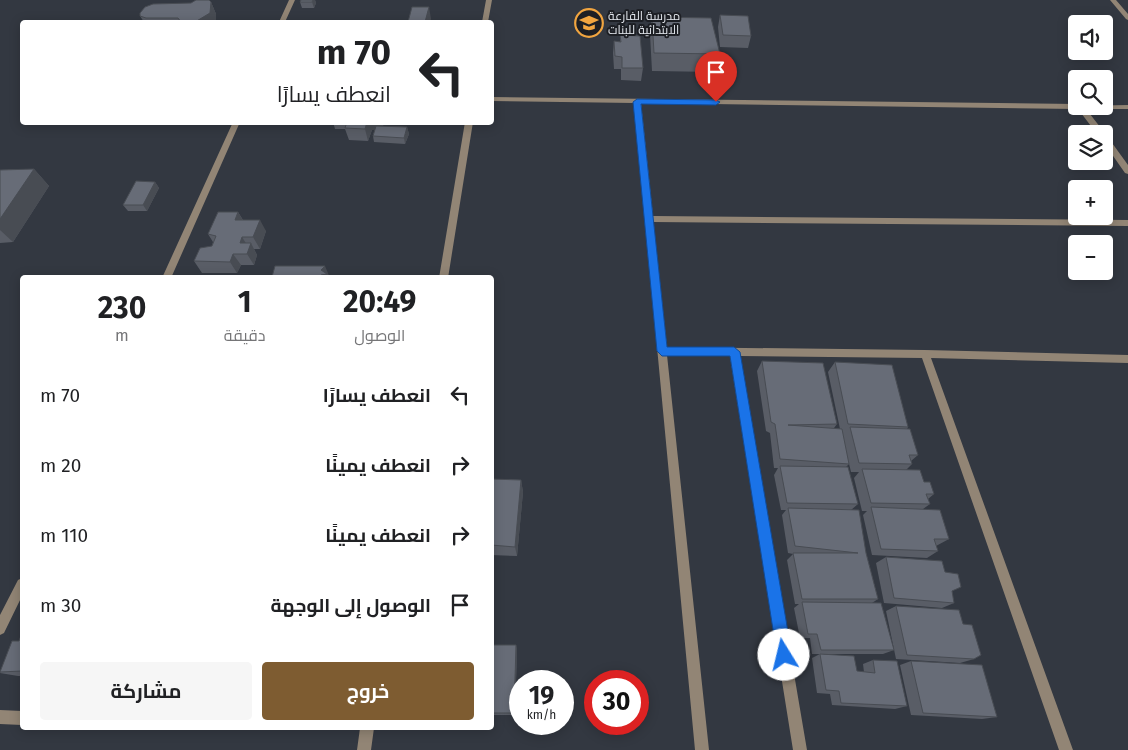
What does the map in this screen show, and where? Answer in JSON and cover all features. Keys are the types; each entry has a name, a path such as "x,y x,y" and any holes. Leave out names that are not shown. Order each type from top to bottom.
{"street":[{"path":"283,20 292,0"},
{"path":"485,20 489,0"},
{"path":"1113,0 1128,18"},
{"path":"494,98 637,102 1068,106"},
{"path":"637,102 702,750"},
{"path":"1113,107 1128,107"},
{"path":"167,275 236,125"},
{"path":"444,275 468,125"},
{"path":"1113,150 1128,171"},
{"path":"649,219 1128,224"},
{"path":"662,351 925,354 1128,359"},
{"path":"734,352 800,750"},
{"path":"925,354 1066,750"},
{"path":"0,629 20,588"},
{"path":"0,717 20,718"},
{"path":"364,750 367,730"}],"building":[{"path":"196,0 209,0 211,2 210,13 198,20 146,18 140,16 145,7 153,4 191,3"},
{"path":"301,0 313,0 312,2 300,2"},
{"path":"412,7 429,7 426,20 409,20"},
{"path":"720,15 748,16 751,36 723,35"},
{"path":"652,17 711,18 720,54 654,53"},
{"path":"620,35 640,36 643,68 622,68 622,57 615,56 614,41 621,42"},
{"path":"346,125 366,125 365,129 345,128"},
{"path":"376,126 407,127 404,138 373,136"},
{"path":"34,169 0,219 0,170"},
{"path":"136,181 155,182 143,205 123,205"},
{"path":"218,212 238,212 235,220 260,220 253,237 242,237 240,243 251,243 247,254 233,254 230,262 194,261 200,248 212,246 216,236 208,234"},
{"path":"275,266 325,266 321,270 327,274 321,275 273,275"},
{"path":"762,361 823,363 837,424 788,425 842,429 849,464 780,459 775,424 771,422"},
{"path":"835,362 892,365 908,427 848,424"},
{"path":"850,427 910,429 918,455 909,455 912,464 859,463"},
{"path":"780,466 848,467 858,504 787,503"},
{"path":"862,469 920,470 924,482 930,482 934,494 926,494 930,504 871,503"},
{"path":"494,479 521,480 515,547 494,545"},
{"path":"871,507 940,510 949,539 934,539 938,551 881,549"},
{"path":"788,508 859,510 866,553 878,599 802,599 793,553 858,553 795,546"},
{"path":"886,557 942,561 945,572 958,574 961,587 952,591 954,603 894,598"},
{"path":"802,602 881,603 894,650 821,650 817,634 808,634"},
{"path":"896,606 959,610 963,624 972,625 981,655 974,659 907,655"},
{"path":"20,638 20,671 0,672 12,641 19,641"},
{"path":"494,645 516,645 515,670 509,670 509,713 494,713"},
{"path":"820,654 854,656 857,671 875,673 873,660 897,661 907,706 841,703 839,691 826,690"},
{"path":"911,661 982,665 997,717 923,713"}],"place":[{"name":"مدرسة الفارعة الابتدائية للبنات","path":"589,23"}],"route":[{"path":"716,102 637,102 662,351 734,352 784,655"}]}
